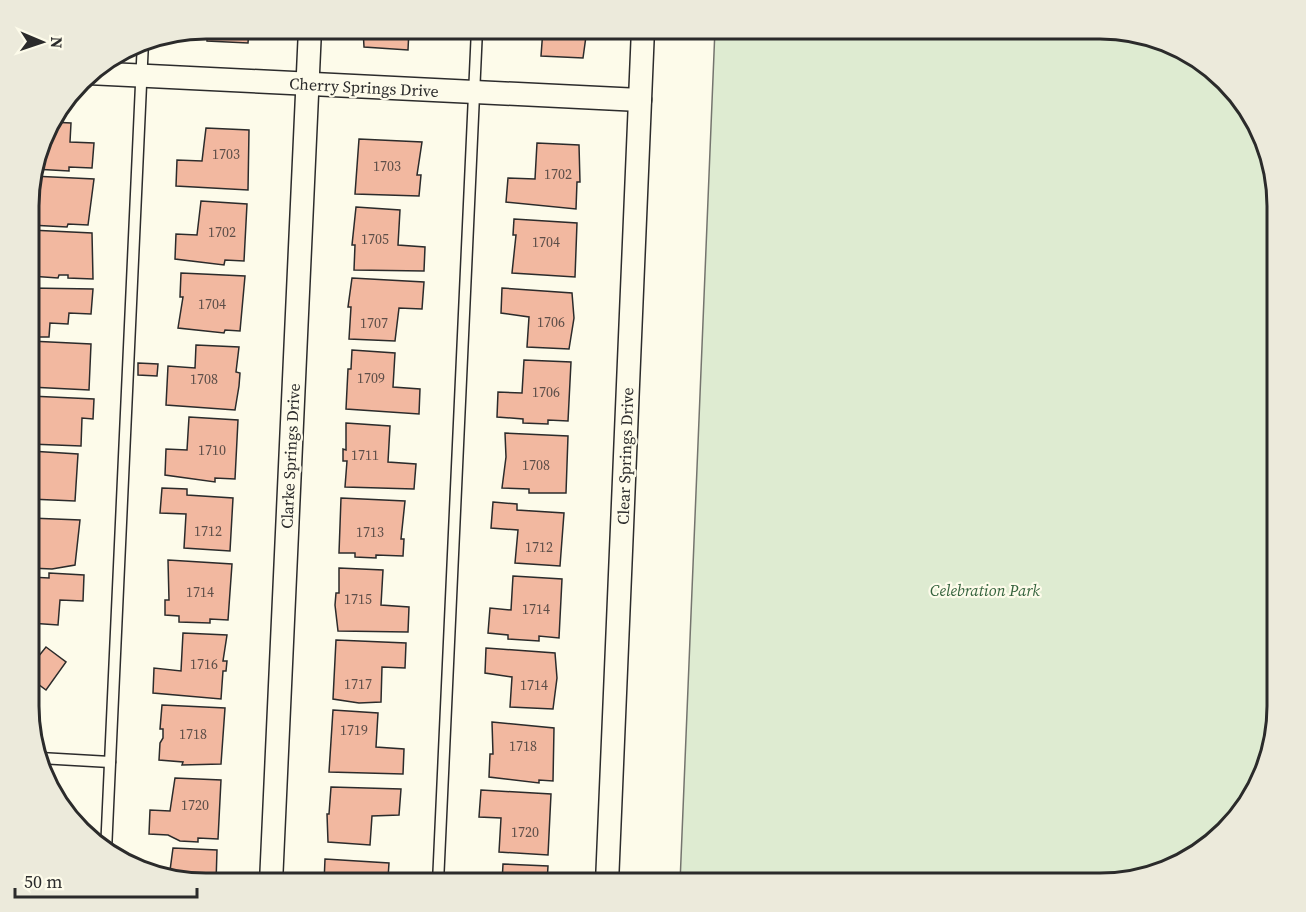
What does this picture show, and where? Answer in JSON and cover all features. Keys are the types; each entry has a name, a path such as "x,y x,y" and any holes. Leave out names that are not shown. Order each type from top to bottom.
{"street":[{"name":"Clarke Springs Drive","path":"271,873 309,39"},
{"name":"Clear Springs Drive","path":"608,873 643,39"},
{"name":"Cherry Springs Drive","path":"103,74 640,100"}],"lane":[{"path":"438,873 477,39"},
{"path":"106,841 142,52"},
{"path":"48,758 110,762"}],"green space":[{"name":"Celebration Park","path":"715,39 1111,39 1154,48 1184,61 1202,73 1226,96 1245,122 1261,163 1267,195 1267,717 1261,749 1245,790 1218,824 1184,851 1164,860 1122,872 680,873"}],"building":[{"path":"207,39 248,39 248,43 207,41"},
{"path":"364,39 409,39 408,50 364,47"},
{"path":"542,39 586,39 583,58 541,56"},
{"path":"61,122 71,123 70,142 94,143 92,168 69,167 69,171 43,170"},
{"path":"206,128 249,130 248,190 176,186 177,160 202,161"},
{"path":"359,139 422,142 417,175 421,175 419,196 355,194"},
{"path":"537,143 579,145 580,182 577,182 576,209 506,202 508,178 535,179"},
{"path":"42,176 94,179 88,225 68,224 67,227 39,225"},
{"path":"201,201 247,204 244,261 225,260 224,265 175,259 176,234 197,235"},
{"path":"356,207 400,210 398,245 425,247 424,271 354,270 355,245 352,245"},
{"path":"514,219 577,223 575,277 512,273 516,235 513,235"},
{"path":"39,230 92,233 93,279 68,278 68,275 59,275 58,278 39,277"},
{"path":"181,273 245,276 240,331 225,330 224,333 178,328 183,297 180,297"},
{"path":"352,278 424,282 422,309 399,308 395,341 349,339 351,307 348,307"},
{"path":"39,288 93,289 91,314 69,313 68,324 50,323 49,337 39,337"},
{"path":"502,288 572,293 574,318 569,349 527,347 529,317 501,313"},
{"path":"39,341 91,344 89,390 39,387"},
{"path":"196,345 239,347 236,372 240,373 235,410 166,405 168,366 195,368"},
{"path":"352,350 395,353 393,387 420,389 419,414 346,409 348,369 351,369"},
{"path":"524,360 571,362 568,421 548,420 548,424 523,423 523,419 497,417 498,392 522,393"},
{"path":"138,363 158,364 157,376 138,375"},
{"path":"39,396 94,399 93,419 82,418 81,446 39,444"},
{"path":"189,417 238,420 235,479 215,478 215,482 165,475 166,449 187,450"},
{"path":"346,423 390,426 388,462 416,464 414,489 345,487 347,461 343,461 343,449 346,450"},
{"path":"505,433 568,436 566,493 529,493 529,489 502,488 506,457"},
{"path":"39,452 78,454 75,501 39,499"},
{"path":"162,488 187,489 187,495 233,498 230,551 184,548 186,514 160,513"},
{"path":"341,498 405,501 401,539 404,539 403,556 376,555 376,558 355,557 355,553 339,553"},
{"path":"493,502 517,504 517,510 564,513 560,566 515,563 518,530 491,528"},
{"path":"39,518 80,520 75,565 52,569 39,568"},
{"path":"168,560 232,564 228,620 210,619 210,623 179,622 179,616 165,615 165,600 169,600"},
{"path":"339,568 383,570 381,605 409,607 408,632 338,631 335,605 336,593 339,593"},
{"path":"49,573 84,575 83,601 60,600 58,625 39,624 39,577 49,578"},
{"path":"513,576 562,579 559,638 539,636 539,641 508,639 508,635 488,633 490,608 511,610"},
{"path":"183,633 227,635 223,661 227,661 226,671 223,671 221,699 153,693 154,668 181,671"},
{"path":"336,640 406,643 405,668 382,667 381,702 359,703 333,699"},
{"path":"46,647 66,662 46,690 39,685 39,656"},
{"path":"486,648 555,653 557,678 553,709 510,707 512,677 485,673"},
{"path":"162,705 225,708 221,764 182,765 183,762 159,760 160,743 163,738 163,729 160,729"},
{"path":"333,710 378,713 376,747 404,749 403,774 329,772"},
{"path":"492,722 554,728 553,781 539,780 539,783 489,777 490,754 493,754"},
{"path":"175,778 221,780 218,839 198,838 198,842 180,841 168,835 149,834 150,810 170,811"},
{"path":"331,787 401,789 399,815 372,816 370,845 328,842 327,814 329,814"},
{"path":"481,790 551,794 548,855 499,852 501,818 479,817"},
{"path":"173,848 217,850 216,873 170,869"},
{"path":"325,859 389,863 388,873 324,873"},
{"path":"503,864 548,866 548,873 503,873"}]}
